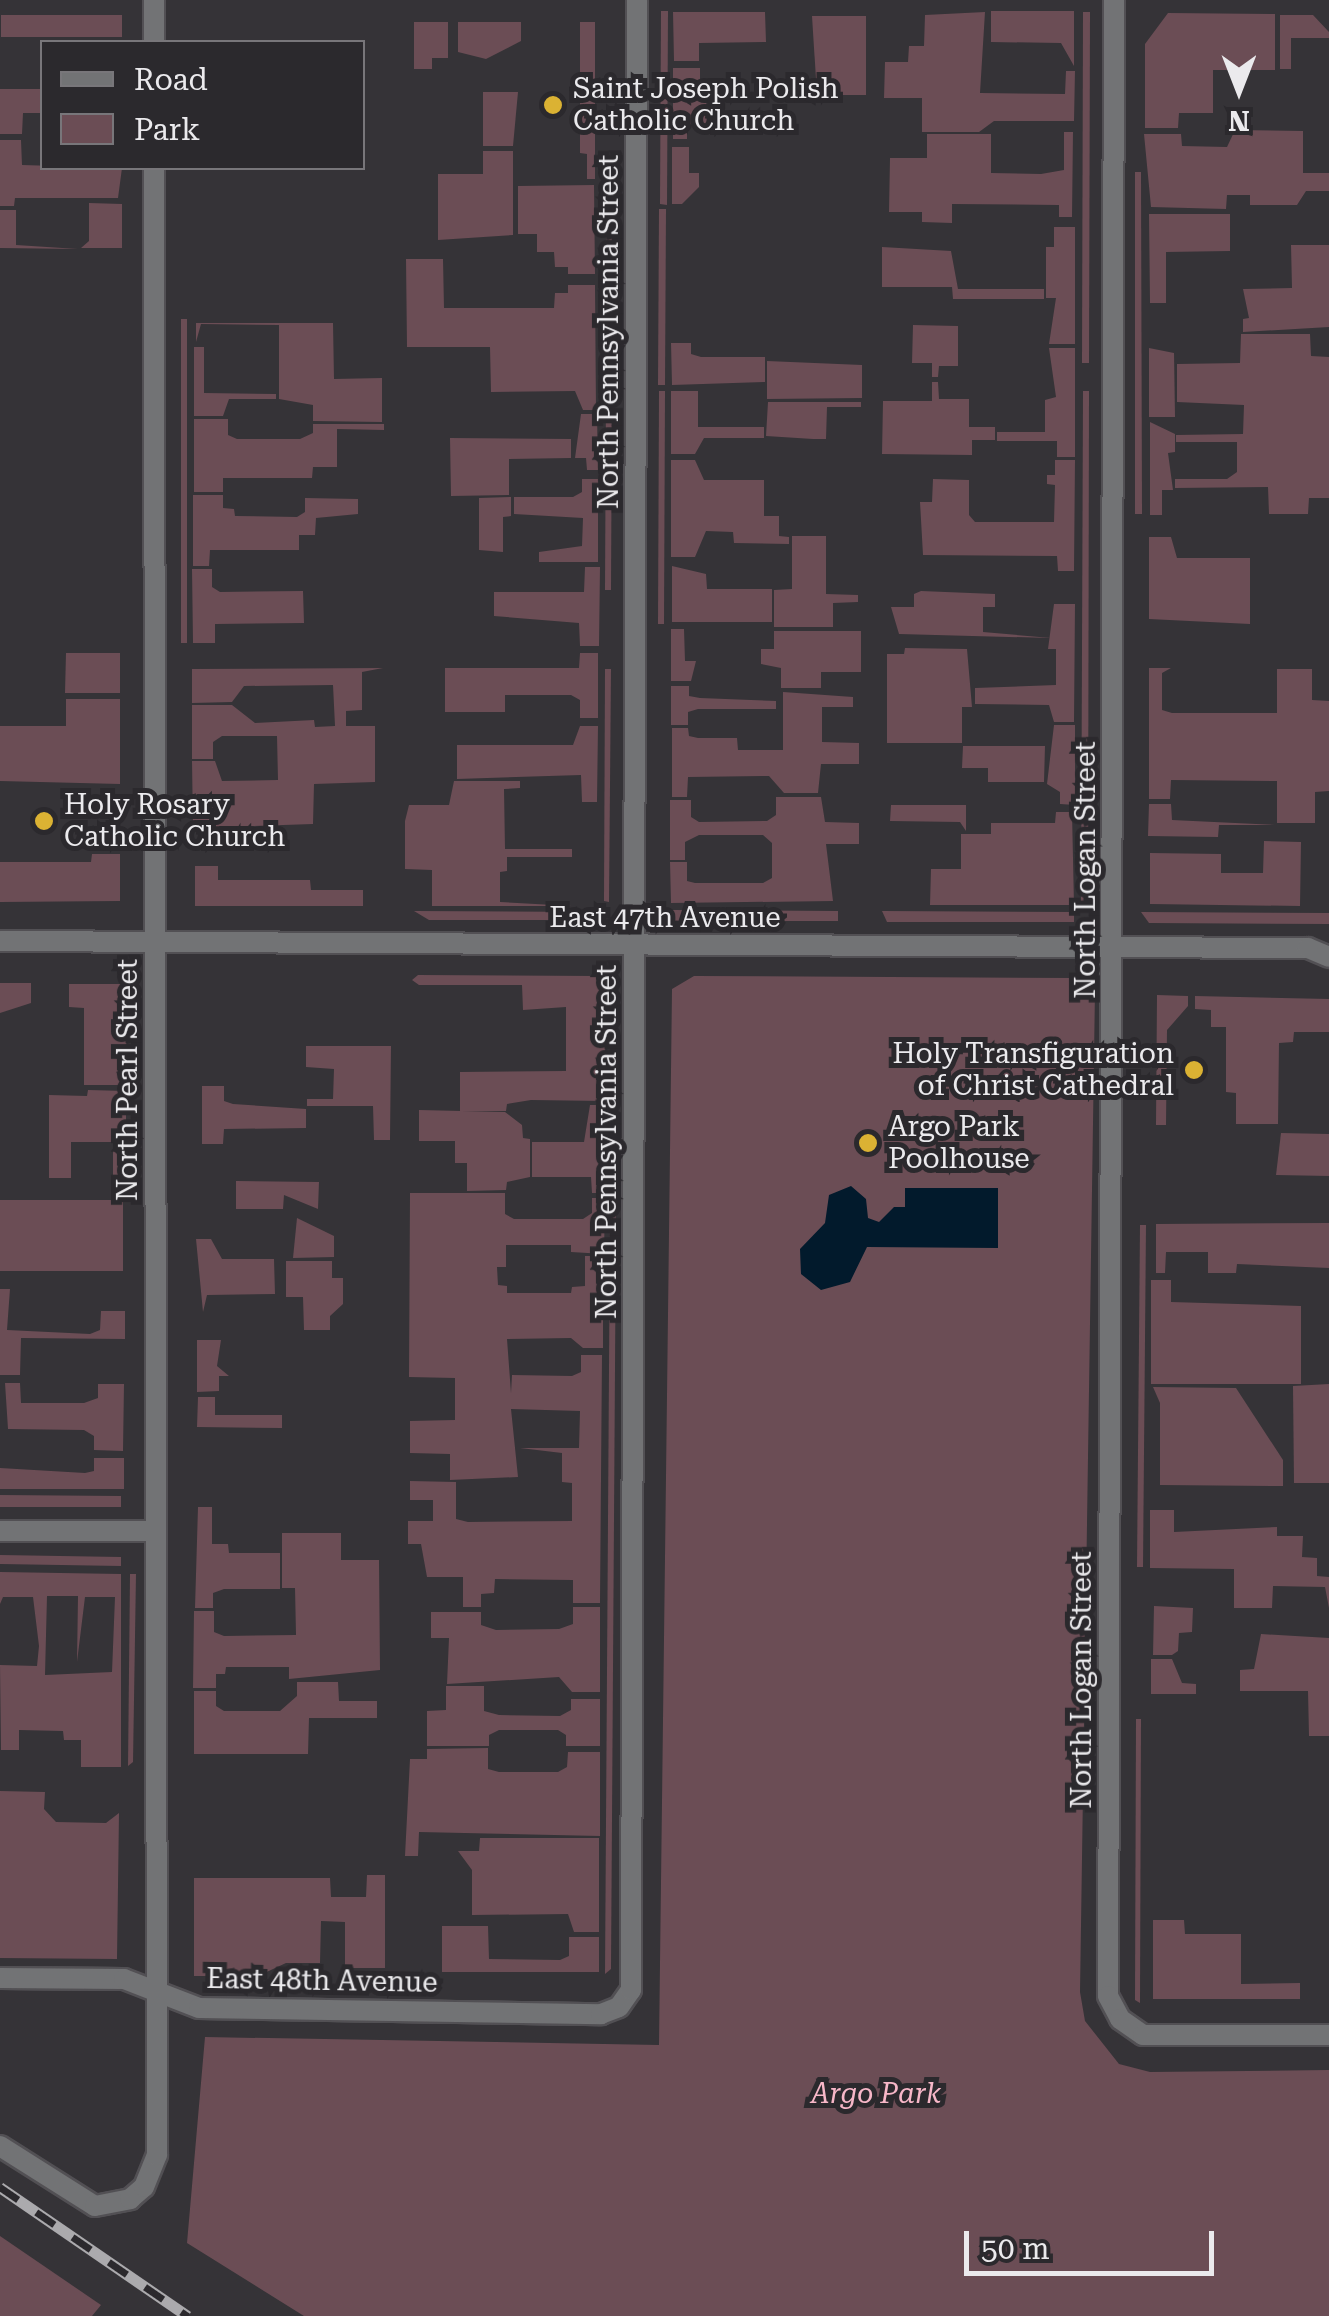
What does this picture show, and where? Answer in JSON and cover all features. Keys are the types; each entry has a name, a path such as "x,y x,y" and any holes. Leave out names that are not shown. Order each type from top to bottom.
{"street":[{"path":"154,0 154,40"},
{"name":"North Pennsylvania Street","path":"632,1984 637,0"},
{"name":"North Logan Street","path":"1114,0 1108,1980 1120,2019 1154,2037 1329,2035"},
{"name":"North Pearl Street","path":"0,2146 95,2206 130,2199 144,2187 156,2155 154,170"},
{"name":"East 47th Avenue","path":"0,941 1308,948 1329,957"},
{"path":"0,1530 156,1531"},
{"name":"East 48th Avenue","path":"0,1978 124,1980 199,2008 601,2014 619,2007 632,1984"}],"green space":[{"path":"661,11 668,11 667,205 660,204"},
{"path":"991,11 1074,11 1074,66 1061,43 991,42"},
{"path":"673,12 765,12 766,42 699,43 699,61 674,61"},
{"path":"985,12 980,93 1065,94 1066,71 1075,71 1074,121 994,121 979,132 922,132 922,98 884,98 885,62 908,62 909,46 924,46 925,15"},
{"path":"1083,12 1090,12 1089,363 1082,363"},
{"path":"1168,13 1275,14 1275,70 1213,70 1213,113 1179,113 1178,128 1145,128 1145,44"},
{"path":"1,15 122,15 122,37 1,37"},
{"path":"1280,15 1313,15 1329,32 1329,38 1291,38 1291,69 1280,69"},
{"path":"812,16 866,16 866,95 817,95"},
{"path":"414,22 448,22 448,58 432,58 432,69 414,69"},
{"path":"458,22 521,22 521,41 486,59 458,52"},
{"path":"580,22 595,22 595,179 587,179 587,154 580,153"},
{"path":"673,68 700,68 700,93 706,94 707,127 687,127 687,139 673,139"},
{"path":"0,89 40,89 40,113 23,113 22,134 0,134"},
{"path":"483,92 518,92 513,146 483,146"},
{"path":"1235,130 1303,131 1303,173 1329,173 1329,191 1306,191 1297,205 1250,205 1250,195 1227,195 1226,209 1151,207 1144,134 1181,134 1182,146 1227,147"},
{"path":"1064,132 1073,132 1072,217 1059,217 1059,205 952,204 952,223 922,222 922,212 889,212 890,158 927,158 927,134 991,134 991,173 1041,174 1064,170"},
{"path":"0,140 21,140 22,165 40,166 40,170 122,170 118,198 15,198 14,206 0,206"},
{"path":"672,147 689,147 689,173 699,173 699,187 682,204 672,204"},
{"path":"483,151 513,151 513,235 438,240 438,174 483,174"},
{"path":"1135,172 1141,172 1142,514 1135,514"},
{"path":"594,185 595,274 568,274 568,267 555,267 554,252 537,252 537,234 518,234 518,186"},
{"path":"607,196 613,196 611,590 605,590"},
{"path":"89,203 122,204 122,248 81,248 89,241"},
{"path":"659,209 666,209 665,385 658,385"},
{"path":"0,210 16,210 16,245 78,249 0,248"},
{"path":"1149,214 1230,214 1230,251 1166,252 1166,303 1150,303"},
{"path":"1054,227 1075,227 1075,344 1049,344 1056,298 1046,298 1046,247 1054,247"},
{"path":"1291,245 1329,245 1329,327 1243,332 1243,319 1249,318 1243,289 1292,288"},
{"path":"882,247 951,251 958,289 1044,289 1044,299 953,299 952,287 882,287"},
{"path":"406,259 443,259 444,308 554,308 555,293 568,293 568,285 595,285 596,410 583,410 575,391 491,392 490,347 407,347"},
{"path":"181,319 187,319 187,643 181,643"},
{"path":"196,323 333,323 334,379 382,378 382,422 313,421 313,405 279,399 279,325 201,324 196,342"},
{"path":"913,325 958,326 958,366 939,366 938,377 932,377 932,363 912,363"},
{"path":"1241,334 1310,334 1311,356 1329,357 1329,498 1309,498 1308,514 1269,514 1268,487 1175,488 1175,479 1227,479 1237,472 1237,442 1176,442 1176,435 1243,434 1244,405 1177,402 1177,364 1240,363"},
{"path":"671,343 691,343 691,354 701,357 765,357 765,382 672,385"},
{"path":"194,347 204,347 204,393 276,394 276,399 229,399 223,416 194,416"},
{"path":"1049,348 1075,348 1075,457 1057,457 1057,441 997,441 997,432 1045,432 1045,400 1056,397"},
{"path":"1149,348 1174,353 1175,417 1149,417"},
{"path":"767,361 862,365 862,398 767,399"},
{"path":"932,382 938,382 939,399 969,399 969,427 995,427 995,440 972,440 972,455 882,454 883,401 932,401"},
{"path":"659,391 665,391 664,624 658,624"},
{"path":"671,391 698,391 698,427 764,427 764,438 704,438 695,454 671,454"},
{"path":"1083,391 1089,391 1088,904 1081,904"},
{"path":"768,402 861,402 861,407 827,407 826,439 813,439 766,436"},
{"path":"581,414 597,414 598,470 587,470 586,458 575,458"},
{"path":"194,419 228,419 228,435 237,439 300,439 313,433 313,424 384,424 384,430 337,429 337,467 313,467 312,478 223,478 223,492 194,492"},
{"path":"1150,422 1175,434 1175,452 1168,453 1173,490 1162,490 1162,515 1150,515"},
{"path":"450,438 571,439 571,458 509,459 509,495 451,496"},
{"path":"671,460 695,460 704,480 764,480 764,516 779,516 779,536 789,537 789,544 734,543 733,532 706,531 695,557 671,557"},
{"path":"1055,460 1075,460 1074,571 1058,571 1057,556 923,555 920,502 932,502 933,479 969,480 969,515 975,522 1054,522 1055,485 1047,484 1047,475 1055,475"},
{"path":"582,479 598,479 598,562 539,562 539,552 582,546 583,518 514,514 514,497 573,497 582,492"},
{"path":"193,495 223,495 223,508 234,509 235,516 297,517 305,512 305,498 358,499 358,514 316,518 315,535 299,535 299,550 210,550 209,566 193,566"},
{"path":"511,497 511,516 503,517 503,552 479,550 479,498"},
{"path":"792,536 826,536 826,594 858,595 858,602 833,603 833,627 774,627 774,590 792,589"},
{"path":"1149,537 1171,537 1177,558 1250,558 1250,624 1149,619"},
{"path":"672,566 706,574 707,589 772,589 772,622 672,622"},
{"path":"585,567 600,567 599,646 580,646 579,623 494,616 494,592 584,592"},
{"path":"192,569 212,569 212,587 220,592 303,591 304,623 215,624 215,643 193,643"},
{"path":"914,594 995,594 995,607 983,607 983,632 1051,638 899,634 891,607 914,607"},
{"path":"1054,604 1075,604 1074,722 1054,722 1049,705 975,704 975,688 1056,685 1056,649 1048,649"},
{"path":"671,629 684,629 685,661 696,661 691,681 671,681"},
{"path":"774,631 861,631 861,672 821,672 821,688 781,688 781,668 761,664 761,649 774,649"},
{"path":"905,648 967,649 972,707 962,707 962,743 887,743 887,654 904,654"},
{"path":"66,653 120,653 120,693 65,693"},
{"path":"580,653 598,653 598,718 580,718 580,700 571,695 505,695 505,712 445,712 445,668 579,668"},
{"path":"383,668 362,672 362,710 346,711 346,726 375,726 375,782 314,784 313,824 193,828 192,761 215,761 222,781 278,780 277,736 222,736 213,742 213,759 192,759 192,705 232,705 255,723 314,720 315,727 335,726 333,685 244,686 232,702 192,703 192,669"},
{"path":"1149,668 1171,668 1162,673 1162,710 1172,713 1277,713 1277,669 1312,669 1312,700 1329,701 1329,791 1315,792 1315,823 1277,823 1277,781 1171,780 1170,799 1149,799"},
{"path":"605,669 611,669 609,902 604,901"},
{"path":"671,686 689,686 689,696 700,698 776,701 776,709 698,709 688,712 688,725 671,725"},
{"path":"783,692 853,697 853,707 822,707 822,742 859,743 859,764 821,764 818,793 784,793 769,776 688,777 687,797 672,797 672,728 688,728 689,736 698,738 737,738 738,750 783,750"},
{"path":"66,699 120,699 120,784 0,781 0,726 66,726"},
{"path":"1054,725 1075,725 1075,805 1060,804 1060,792 1047,784"},
{"path":"580,726 598,726 597,802 582,802 581,775 457,779 457,745 573,745"},
{"path":"963,746 1045,746 1044,782 988,782 988,768 962,768"},
{"path":"454,781 520,781 520,788 504,789 505,849 572,849 572,857 507,857 507,871 500,872 500,902 572,906 432,906 432,870 405,869 405,821 409,805 449,805"},
{"path":"776,797 821,797 825,822 859,823 859,844 826,844 833,901 671,903 670,862 687,862 687,881 695,883 763,883 772,878 772,843 763,835 699,835 685,842 685,860 670,860 670,800 691,800 691,817 699,822 767,821 776,815"},
{"path":"1149,804 1171,804 1172,820 1275,825 1219,825 1218,837 1148,836"},
{"path":"891,805 966,805 966,831 960,822 890,821"},
{"path":"1056,812 1072,812 1074,905 930,905 931,869 961,869 961,834 991,834 991,823 1055,823"},
{"path":"1264,841 1301,842 1300,906 1150,904 1150,853 1221,854 1221,873 1263,873"},
{"path":"92,854 120,854 120,901 0,902 0,862 91,862"},
{"path":"195,866 218,866 218,880 310,880 311,890 363,890 363,906 195,906"},
{"path":"671,910 838,911 838,921 671,921"},
{"path":"414,911 589,912 595,920 429,920"},
{"path":"882,911 1074,912 1074,922 887,922"},
{"path":"1141,912 1329,913 1329,924 1149,923"},
{"path":"418,975 598,976 608,982 604,1101 531,1100 507,1104 506,1111 460,1111 460,1072 566,1071 566,1007 523,1010 522,985 419,985 412,980"},
{"name":"Argo Park","path":"694,976 1074,978 1095,990 1080,1992 1085,2021 1119,2064 1150,2072 1329,2070 1329,2316 304,2316 187,2243 205,2037 659,2045 672,989"},
{"path":"0,983 31,983 31,1003 0,1013"},
{"path":"69,984 127,984 127,1085 84,1085 84,1008 69,1007"},
{"path":"1157,995 1188,996 1188,1006 1167,1030 1166,1125 1156,1125"},
{"path":"1195,996 1329,999 1329,1032 1294,1032 1293,1042 1279,1043 1278,1124 1236,1124 1236,1093 1226,1092 1226,1027 1211,1027 1211,1010 1195,1009"},
{"path":"306,1046 391,1046 390,1140 374,1140 373,1106 307,1106 307,1099 333,1099 334,1069 306,1067"},
{"path":"611,1067 617,1067 611,1969 605,1974"},
{"path":"202,1086 224,1086 224,1101 233,1104 306,1109 306,1128 224,1129 223,1144 202,1144"},
{"path":"88,1090 126,1091 126,1175 113,1175 113,1142 71,1142 71,1178 49,1178 49,1095 87,1096"},
{"path":"590,1105 605,1105 605,1193 592,1193 591,1177 532,1177 532,1142 584,1142"},
{"path":"419,1110 505,1112 522,1125 523,1138 530,1139 530,1177 507,1182 506,1190 467,1191 467,1163 455,1163 455,1141 419,1141"},
{"path":"1281,1133 1329,1134 1329,1176 1276,1175"},
{"path":"236,1181 319,1182 318,1209 284,1195 283,1209 236,1209"},
{"path":"410,1193 505,1193 505,1214 514,1219 583,1219 592,1213 592,1198 605,1198 604,1254 571,1252 571,1245 506,1245 506,1267 497,1267 498,1285 507,1286 507,1293 571,1293 572,1287 585,1286 585,1256 603,1256 603,1348 583,1348 571,1338 507,1339 511,1393 512,1375 572,1376 581,1372 581,1355 602,1355 600,1603 573,1603 573,1580 495,1579 494,1593 481,1594 481,1607 463,1607 463,1577 427,1577 421,1544 408,1544 408,1521 433,1521 433,1500 410,1500 410,1481 456,1482 456,1519 468,1522 572,1521 572,1483 562,1482 562,1453 520,1448 579,1448 580,1411 511,1409 518,1477 450,1480 450,1454 410,1453 410,1421 455,1420 455,1378 409,1377"},
{"path":"0,1200 123,1200 123,1271 0,1271"},
{"path":"297,1218 334,1236 334,1257 293,1258"},
{"path":"1329,1223 1329,1268 1237,1264 1236,1273 1208,1273 1208,1252 1166,1252 1165,1273 1156,1273 1156,1224"},
{"path":"1140,1225 1146,1225 1143,1567 1137,1567"},
{"path":"196,1239 211,1239 222,1259 274,1259 275,1294 207,1295 203,1312"},
{"path":"286,1261 332,1261 332,1278 343,1278 343,1304 330,1316 330,1330 304,1330 303,1297 286,1297"},
{"path":"1151,1280 1171,1280 1171,1302 1301,1306 1301,1384 1151,1384"},
{"path":"0,1289 10,1289 7,1330 90,1334 100,1330 101,1311 125,1311 125,1339 21,1338 20,1375 0,1375"},
{"path":"197,1340 221,1340 217,1366 229,1376 219,1376 219,1391 197,1392"},
{"path":"5,1383 20,1383 21,1403 84,1403 98,1398 98,1384 124,1384 123,1451 94,1450 94,1436 84,1430 8,1429"},
{"path":"1329,1384 1329,1483 1294,1483 1293,1386"},
{"path":"1153,1387 1236,1388 1283,1460 1283,1486 1160,1485 1160,1403"},
{"path":"198,1397 215,1397 215,1415 282,1415 282,1428 197,1427"},
{"path":"94,1458 124,1458 124,1489 0,1489 0,1468 85,1473 94,1471"},
{"path":"0,1495 121,1496 121,1507 0,1507"},
{"path":"198,1507 212,1507 212,1544 228,1544 229,1553 280,1553 280,1589 224,1589 213,1593 213,1608 195,1608"},
{"path":"1150,1510 1174,1510 1174,1532 1277,1527 1277,1536 1303,1536 1302,1557 1317,1558 1317,1576 1329,1577 1329,1608 1325,1587 1273,1586 1272,1608 1234,1608 1234,1569 1150,1568"},
{"path":"282,1533 341,1533 341,1560 379,1560 380,1670 289,1679 289,1667 226,1667 225,1674 216,1674 216,1688 193,1688 194,1611 214,1611 214,1632 224,1636 296,1635 295,1588 282,1588"},
{"path":"0,1555 121,1557 121,1566 0,1564"},
{"path":"0,1572 121,1574 121,1767 81,1767 81,1740 64,1740 63,1731 19,1730 19,1750 1,1750 0,1665 37,1666 39,1646 33,1597 3,1597 0,1604","holes":["47,1596 78,1596 77,1662 85,1597 115,1597 112,1672 45,1675"]},
{"path":"130,1574 136,1574 133,1762 128,1766"},
{"path":"1154,1606 1193,1608 1192,1632 1179,1633 1178,1651 1172,1655 1153,1655"},
{"path":"573,1607 600,1607 600,1692 572,1692 559,1677 447,1684 449,1638 431,1638 431,1612 481,1612 481,1625 496,1630 559,1629 573,1624"},
{"path":"1261,1634 1329,1638 1329,1736 1309,1736 1308,1691 1240,1691 1240,1670 1254,1669"},
{"path":"1151,1659 1172,1659 1182,1683 1196,1684 1196,1694 1151,1694"},
{"path":"297,1682 338,1682 339,1701 377,1701 377,1718 309,1718 308,1754 194,1754 194,1691 216,1691 216,1706 224,1711 280,1711 297,1696"},
{"path":"446,1686 484,1686 484,1711 499,1715 560,1716 571,1710 571,1699 600,1699 600,1746 566,1746 566,1735 558,1730 499,1730 489,1735 489,1746 427,1746 427,1711 446,1710"},
{"path":"1136,1719 1141,1719 1140,2003 1135,2000"},
{"path":"488,1748 488,1769 499,1772 558,1772 567,1767 568,1752 600,1752 600,1836 419,1832 418,1856 405,1856 410,1759 427,1759 427,1749"},
{"path":"0,1791 45,1792 44,1809 56,1822 106,1823 119,1813 117,1959 0,1958"},
{"path":"480,1838 599,1838 599,1932 574,1932 568,1914 472,1915 472,1870 458,1851 479,1851"},
{"path":"367,1875 385,1875 385,1968 345,1968 345,1922 321,1921 320,1963 286,1963 258,1976 194,1976 194,1878 330,1878 331,1897 366,1897"},
{"path":"1153,1920 1184,1920 1185,1934 1241,1934 1241,1984 1300,1983 1300,1999 1153,1999"},
{"path":"442,1926 488,1926 489,1959 560,1960 569,1956 569,1937 599,1937 599,1972 442,1972"},
{"path":"0,2236 101,2305 92,2316 0,2316"}],"water":[{"path":"851,1186 866,1199 868,1218 879,1222 894,1207 905,1207 905,1188 998,1188 998,1248 867,1247 850,1282 821,1290 801,1274 800,1249 825,1223 829,1195"}],"railway":[{"path":"0,2187 188,2316"}],"place":[{"name":"Saint Joseph Polish Catholic Church","path":"553,105"},
{"name":"Holy Rosary Catholic Church","path":"44,821"},
{"name":"Holy Transfiguration of Christ Cathedral","path":"1194,1070"},
{"name":"Argo Park Poolhouse","path":"868,1143"}]}
